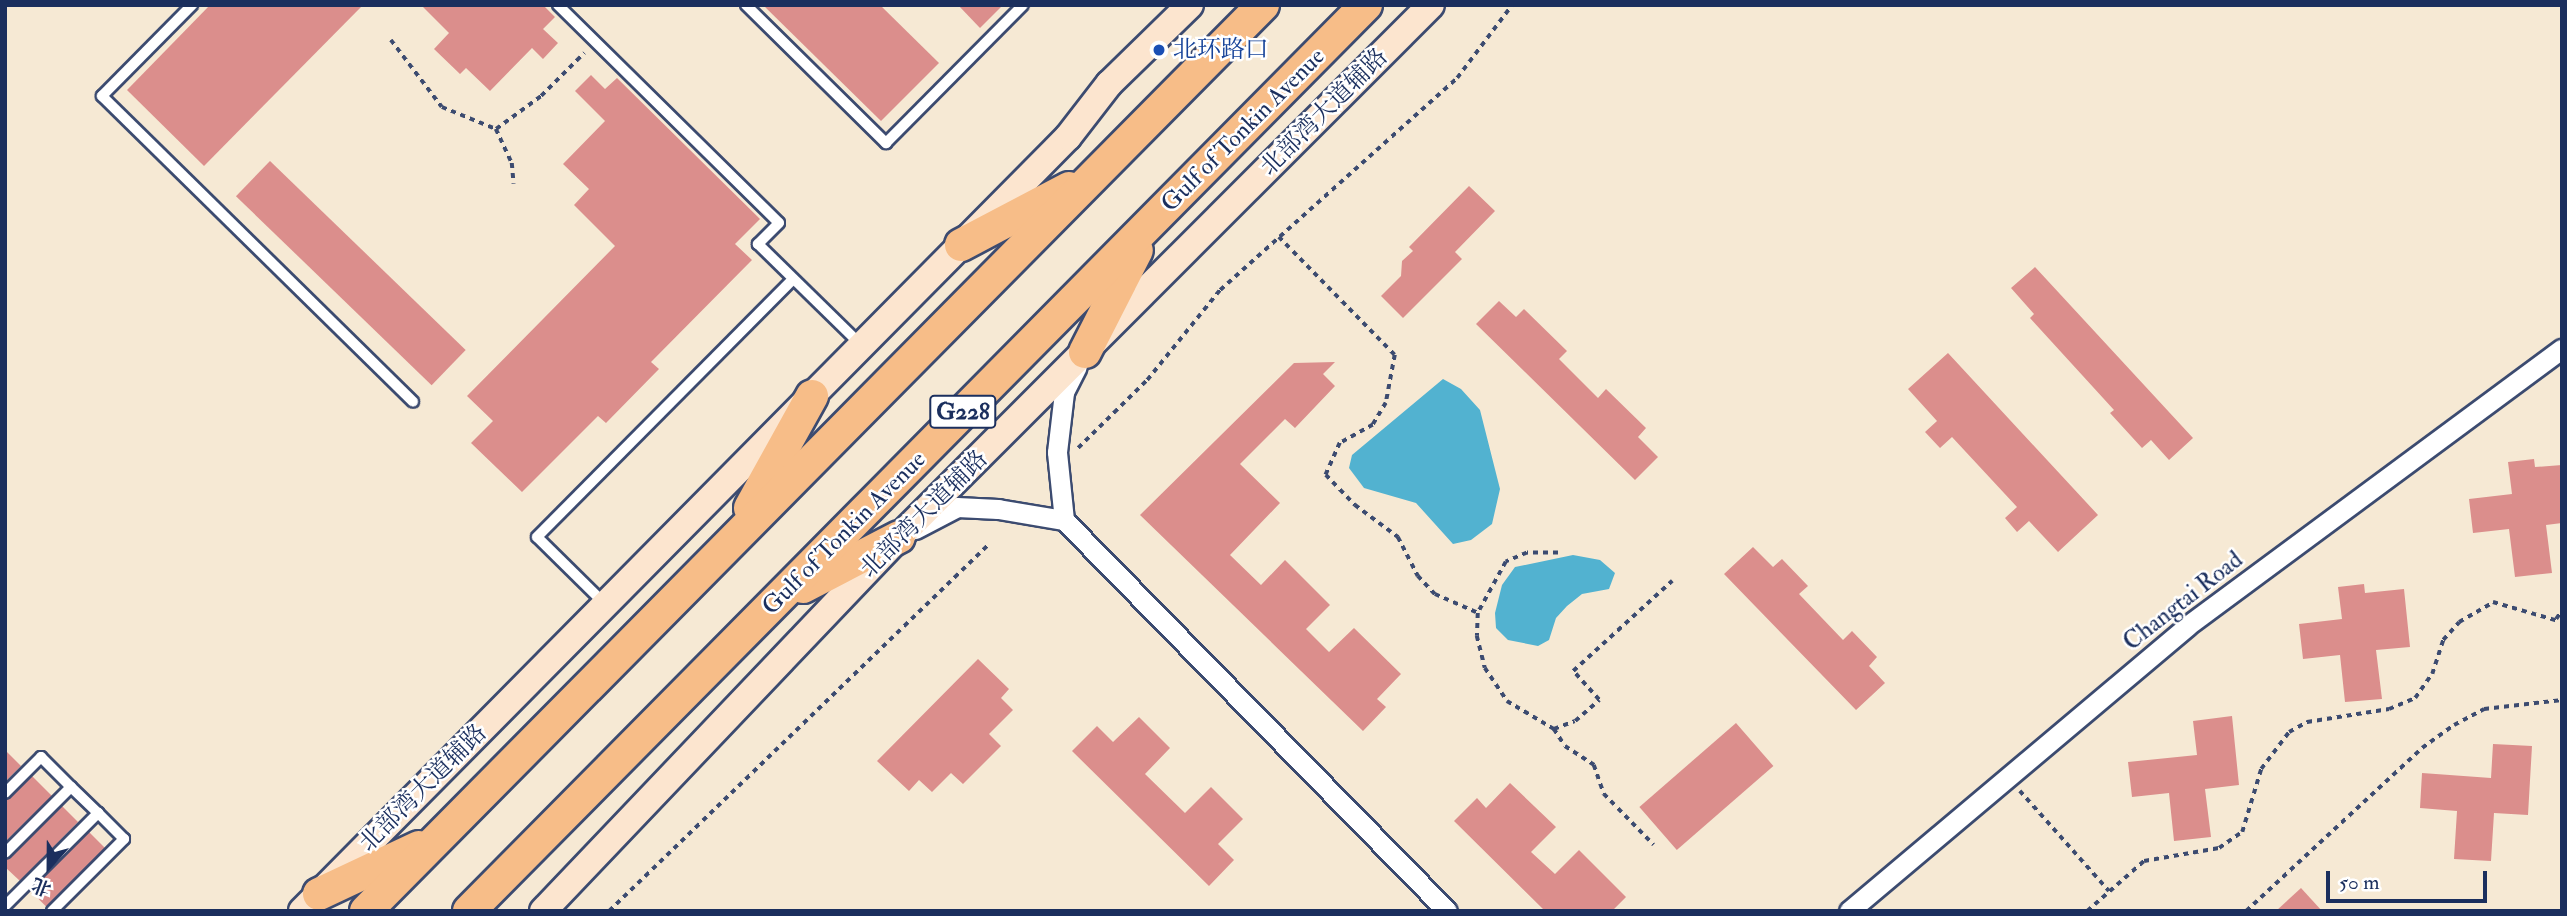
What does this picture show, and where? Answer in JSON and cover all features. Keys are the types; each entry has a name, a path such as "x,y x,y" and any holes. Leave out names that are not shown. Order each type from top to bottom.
{"highway":[{"path":"1234,34 1248,5"},
{"name":"G228","path":"366,911 1263,5"},
{"name":"Gulf of Tonkin Avenue","path":"470,911 1366,5"},
{"path":"961,245 1095,174"},
{"path":"1085,352 1150,224"},
{"path":"732,541 812,396"},
{"path":"776,601 899,537"},
{"path":"311,902 439,837"}],"main road":[{"name":"北部湾大道辅路","path":"311,902 961,245 1190,5"},
{"name":"北部湾大道辅路","path":"542,911 899,537 1431,5"}],"street":[{"name":"Changtai Road","path":"1849,911 2187,626 2562,349"},
{"path":"1085,352 1064,392 1056,452 1064,520 1447,911"},
{"path":"899,537 957,508 1064,520"}],"lane":[{"path":"192,5 102,96 413,402"},
{"path":"558,5 779,223 758,244 861,346"},
{"path":"746,5 886,143 1023,5"},
{"path":"605,605 537,537 793,279"},
{"path":"5,793 41,757 124,839 52,911"},
{"path":"5,853 71,787"},
{"path":"11,911 5,908 98,813"}],"path":[{"path":"1077,449 1147,380 1220,290 1457,78 1512,5"},
{"path":"391,40 442,107 496,129 512,163 514,184"},
{"path":"496,129 541,96 596,42"},
{"path":"1279,237 1395,355 1386,403 1373,425 1340,443 1326,475 1355,505 1398,537 1418,576 1435,594 1478,613"},
{"path":"609,911 989,544"},
{"path":"1558,553 1527,553 1506,562 1478,613 1477,636 1485,668 1507,701 1554,729 1565,746 1594,765 1604,794 1654,845"},
{"path":"1554,729 1575,721 1599,700 1573,671 1672,581"},
{"path":"2087,911 2144,860 2219,848 2242,832 2260,769 2289,732 2307,722 2389,709 2415,698 2431,674 2443,640 2459,622 2494,602 2562,622"},
{"path":"2556,619 2562,610"},
{"path":"2246,911 2421,748 2454,725 2484,709 2562,699"},
{"path":"2008,777 2109,891"}],"water":[{"path":"1443,379 1461,389 1480,410 1500,489 1492,524 1471,540 1453,544 1416,503 1364,488 1349,468 1352,455"},
{"path":"1573,555 1600,560 1615,573 1609,589 1582,594 1567,606 1556,618 1549,640 1538,646 1508,640 1496,628 1495,613 1502,585 1515,567"}],"building":[{"path":"210,5 363,5 204,166 127,90"},
{"path":"421,5 543,5 555,17 543,29 558,43 543,59 532,48 490,91 466,68 460,74 434,49 449,33"},
{"path":"763,5 880,5 939,63 881,121"},
{"path":"958,5 1003,5 980,28"},
{"path":"591,75 605,89 617,78 760,219 735,244 752,260 651,362 659,369 606,423 598,416 522,492 471,443 493,421 467,396 615,246 574,205 589,189 563,164 605,121 575,91"},
{"path":"270,161 466,350 432,385 236,196"},
{"path":"1469,186 1495,211 1455,252 1462,259 1403,318 1381,296 1401,276 1402,261 1413,251 1409,247"},
{"path":"2035,267 2193,438 2169,460 2151,440 2142,448 2110,413 2114,410 2030,318 2034,314 2011,288"},
{"path":"1499,301 1516,317 1524,309 1567,351 1559,359 1598,398 1606,389 1646,428 1638,437 1658,457 1635,480 1476,324"},
{"path":"1948,353 2098,515 2058,552 2029,521 2017,532 2005,518 2017,507 1952,437 1940,448 1925,432 1937,421 1908,389"},
{"path":"1335,362 1323,374 1335,386 1295,428 1285,419 1240,464 1280,503 1230,555 1261,585 1285,560 1330,605 1306,629 1329,652 1354,628 1401,674 1377,699 1386,707 1363,731 1140,515 1294,363"},
{"path":"2534,459 2535,467 2562,465 2562,523 2546,525 2552,573 2515,577 2509,529 2473,533 2469,499 2512,494 2508,462"},
{"path":"1753,547 1773,567 1782,559 1808,586 1799,594 1843,640 1852,631 1877,657 1869,666 1885,683 1856,710 1724,574"},
{"path":"2364,584 2365,593 2404,589 2410,647 2376,650 2382,699 2345,702 2340,655 2303,659 2299,624 2342,619 2338,587"},
{"path":"978,659 1009,689 1001,698 1013,710 989,734 1001,746 963,784 951,773 932,792 919,780 909,791 877,761"},
{"path":"2232,716 2239,785 2205,789 2211,837 2174,841 2169,793 2132,797 2128,762 2197,755 2193,721"},
{"path":"1139,717 1170,748 1145,774 1185,813 1211,787 1243,819 1218,844 1234,860 1209,886 1072,751 1097,726 1113,742"},
{"path":"1736,723 1773,766 1677,850 1639,807"},
{"path":"2493,744 2532,746 2528,815 2494,813 2491,861 2454,859 2457,811 2420,808 2422,773 2491,778"},
{"path":"5,750 21,766 5,782"},
{"path":"32,776 52,796 5,842 5,800"},
{"path":"1510,783 1556,827 1531,852 1555,874 1579,850 1626,897 1612,911 1545,911 1454,821 1477,798 1486,808"},
{"path":"62,806 78,822 20,881 5,867 5,860"},
{"path":"89,832 105,848 47,907 30,891"},
{"path":"2301,888 2322,911 2276,911"}],"place":[{"name":"北环路口","path":"1159,50"}]}
